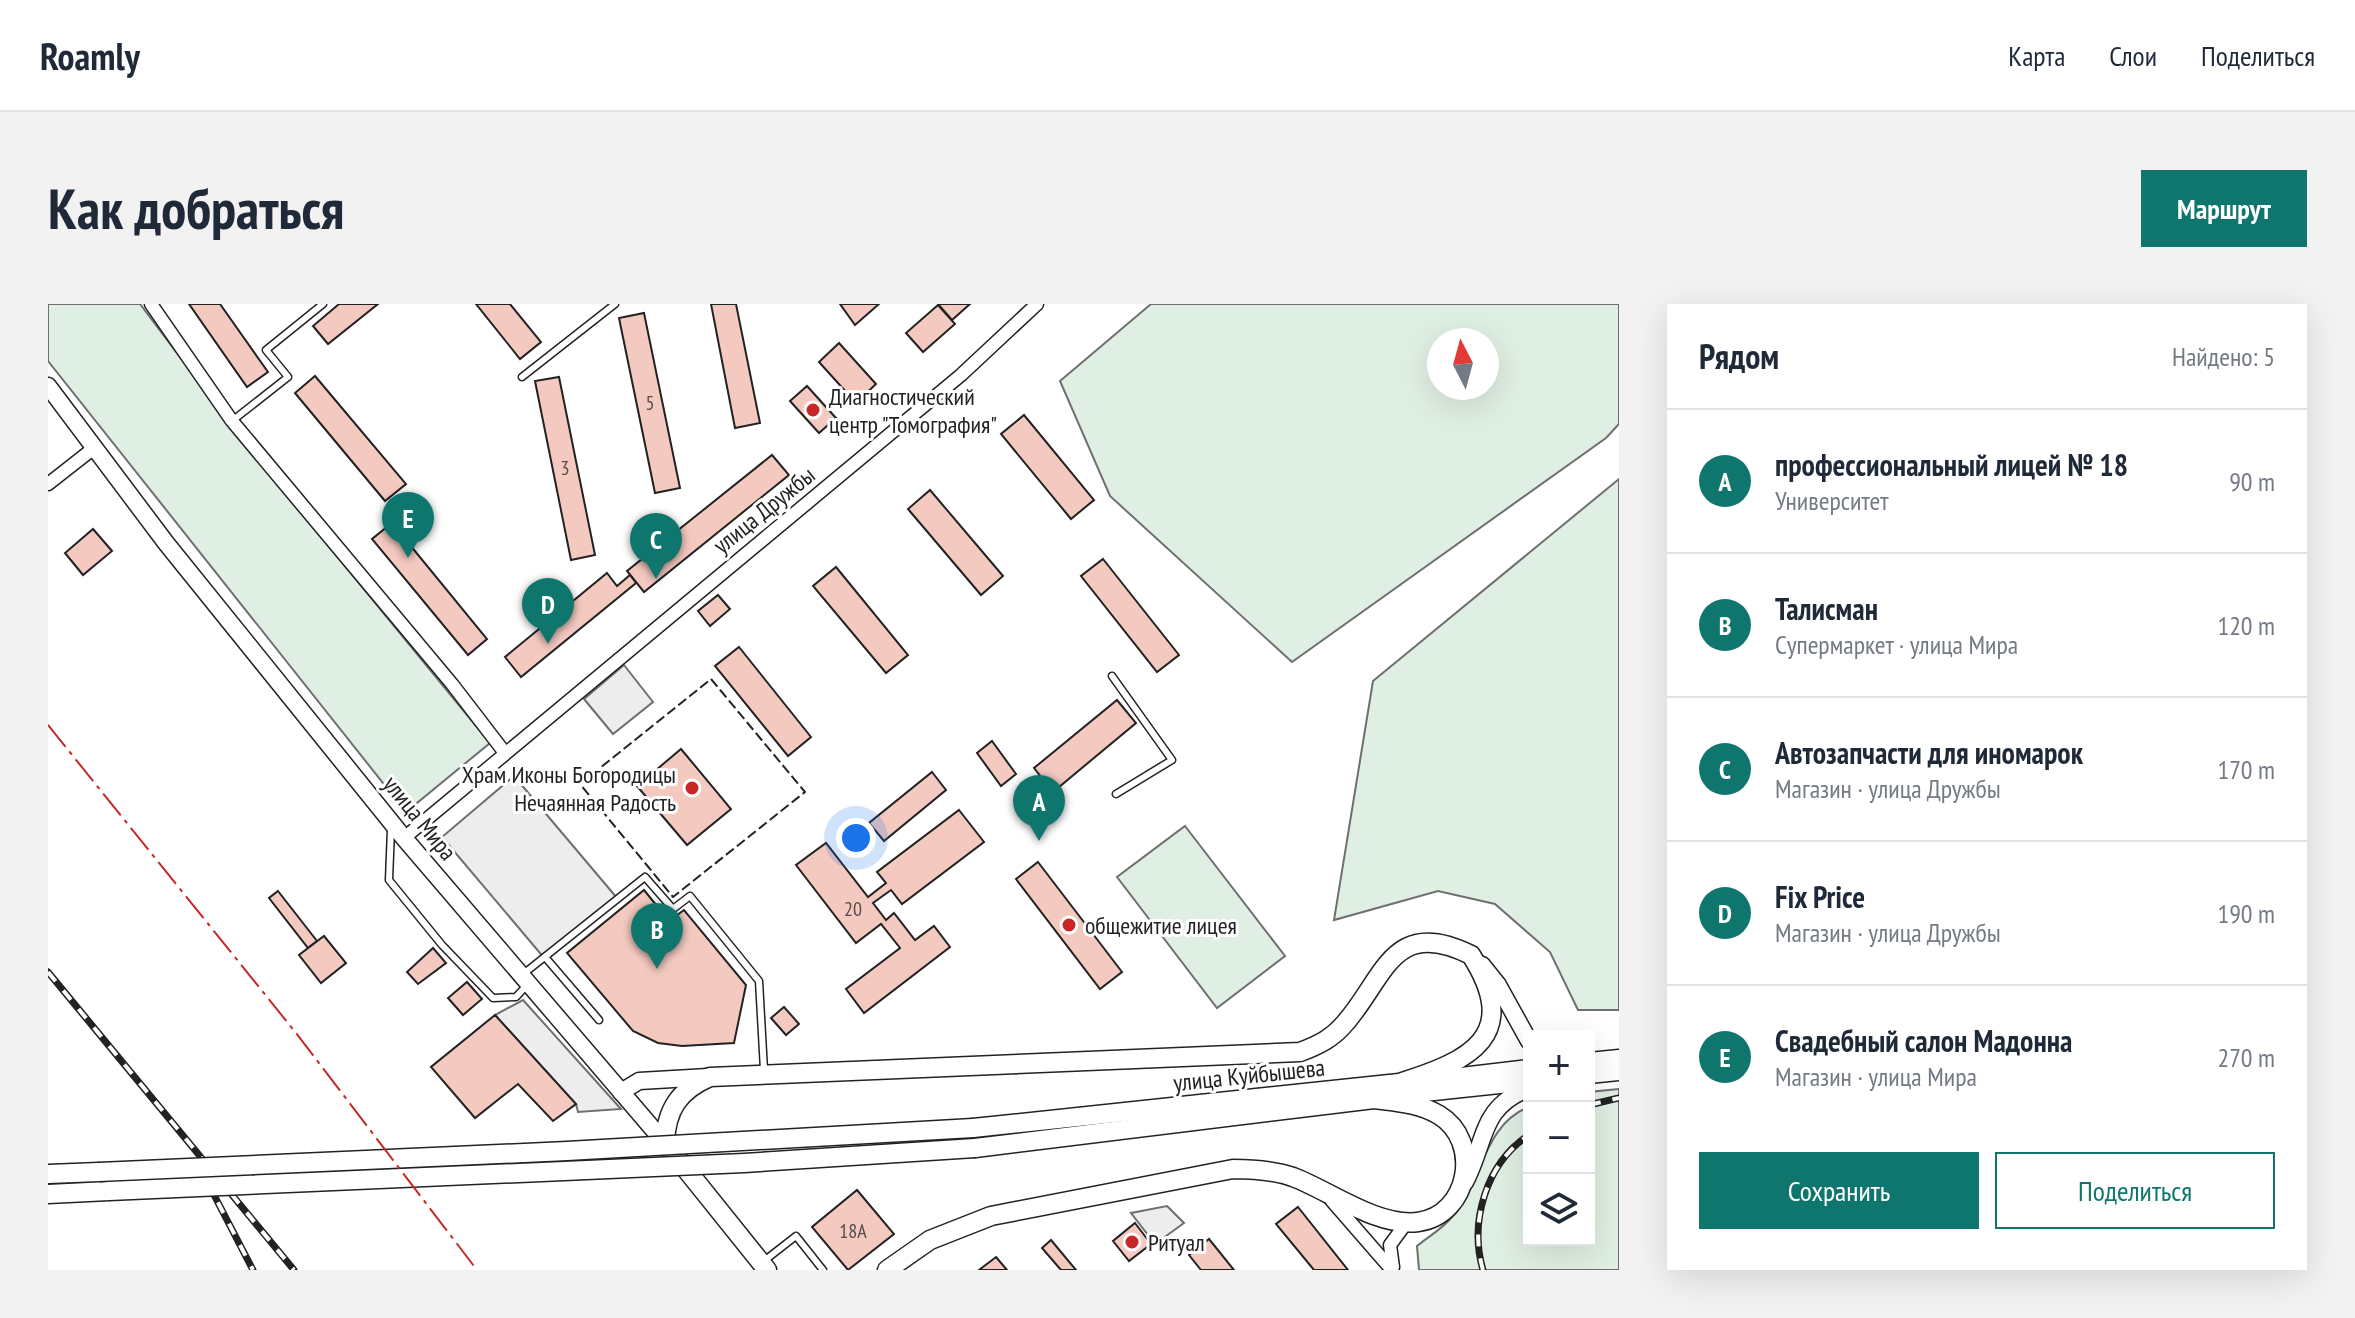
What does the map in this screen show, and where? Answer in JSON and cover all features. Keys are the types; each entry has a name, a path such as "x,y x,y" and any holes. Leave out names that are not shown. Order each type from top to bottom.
{"main road":[{"name":"улица Мира","path":"48,386 404,838 665,1143 764,1266"},
{"path":"621,1092 639,1081 764,1073 1300,1052 1321,1045 1334,1035 1349,1019 1379,971 1402,950 1433,943 1471,955 1498,985 1523,1030"},
{"path":"1399,1083 1445,1068 1476,1047 1488,1031 1494,1017 1491,992 1471,955"},
{"path":"1595,1060 1619,1058"},
{"name":"улица Куйбышева","path":"48,1174 567,1151 973,1128 1523,1069"},
{"path":"1595,1074 1619,1072"},
{"path":"665,1143 671,1108 676,1100 690,1086 710,1077"},
{"name":"улица Куйбышева","path":"48,1194 729,1164 975,1148 1374,1099 1523,1086"},
{"path":"887,1270 920,1246 991,1216 1233,1169 1274,1172 1373,1213 1407,1222 1440,1213 1461,1191 1491,1113 1501,1102 1523,1089"},
{"path":"1374,1099 1423,1107 1452,1126 1465,1151 1461,1191"}],"street":[{"path":"151,304 232,421 452,684 505,753"},
{"name":"улица Дружбы","path":"404,838 970,368 1037,304"},
{"path":"48,484 94,448"},
{"path":"1318,1188 1393,1270"},
{"path":"1364,1236 1373,1213"},
{"path":"1393,1270 1390,1245 1407,1222"}],"lane":[{"path":"232,421 288,377 266,350 323,304"},
{"path":"522,377 615,304"},
{"path":"1112,676 1172,760 1116,794"},
{"path":"391,821 389,880 403,901 493,998 516,997 526,979 545,957 645,877 673,909 690,896 759,981 764,1073"},
{"path":"545,957 599,1020"},
{"path":"764,1266 796,1236 823,1270"}],"green space":[{"path":"48,304 140,304 249,449 490,743 406,812 48,361"},
{"path":"1151,304 1619,304 1619,424 1606,438 1292,662 1110,496 1060,381"},
{"path":"1619,479 1619,1010 1578,1010 1550,952 1495,904 1438,891 1334,920 1373,681"},
{"path":"1185,826 1285,956 1217,1008 1117,877"},
{"path":"1619,1089 1619,1270 1419,1270 1417,1246 1451,1218 1469,1190 1492,1141 1514,1115 1523,1110 1523,1246 1595,1246 1595,1091"}],"shaded area":[{"path":"624,665 653,702 613,734 584,699"},
{"path":"514,776 617,898 545,959 442,837"},
{"path":"523,1000 621,1109 578,1112 576,1104 495,1015"},
{"path":"1167,1206 1184,1223 1155,1244 1131,1213"}],"building":[{"path":"189,304 220,304 268,372 247,387"},
{"path":"339,304 378,304 328,344 313,326"},
{"path":"476,304 510,304 541,342 520,359"},
{"path":"711,304 736,304 760,423 735,428"},
{"path":"840,304 879,304 855,325"},
{"path":"938,304 970,304 952,320"},
{"path":"938,305 955,324 923,352 906,333"},
{"path":"644,313 680,488 655,493 619,318"},
{"path":"839,343 876,384 856,403 819,362"},
{"path":"315,376 406,484 385,501 295,393"},
{"path":"559,377 595,555 571,560 535,381"},
{"name":"Диагностический центр \"Томография\"","path":"807,386 836,418 819,433 790,401"},
{"path":"1024,415 1094,500 1071,519 1001,434"},
{"path":"772,455 789,475 644,592 627,571"},
{"path":"930,490 1003,576 981,595 908,509"},
{"path":"392,523 487,639 468,655 372,539"},
{"path":"93,529 112,551 83,575 65,553"},
{"path":"1103,559 1179,655 1157,672 1081,576"},
{"path":"836,567 908,655 886,673 813,586"},
{"path":"607,573 617,586 630,575 636,583 521,677 505,657"},
{"path":"718,595 730,609 710,626 698,611"},
{"path":"739,647 811,737 788,756 715,666"},
{"path":"1117,700 1136,723 1053,792 1034,768"},
{"path":"992,741 1016,774 1001,786 977,753"},
{"path":"681,749 731,809 687,845 637,786"},
{"path":"932,772 946,790 884,841 869,823"},
{"path":"959,810 984,842 902,904 891,890 873,903 886,920 894,913 915,940 934,926 950,947 864,1013 846,989 900,948 881,924 856,943 796,865 826,843 868,897 886,883 877,872"},
{"name":"общежитие лицея","path":"1038,862 1122,972 1100,989 1016,879"},
{"path":"644,890 669,921 684,910 746,985 734,1043 682,1046 658,1043 633,1031 567,953"},
{"path":"278,891 317,941 308,948 269,898"},
{"path":"324,936 346,963 321,983 299,955"},
{"path":"433,948 446,963 418,984 407,972"},
{"path":"467,982 482,999 463,1015 448,998"},
{"path":"784,1007 799,1024 786,1035 771,1018"},
{"path":"495,1015 576,1104 553,1121 518,1084 475,1118 431,1067"},
{"path":"857,1190 894,1234 848,1270 812,1227"},
{"path":"1298,1207 1348,1270 1314,1270 1276,1224"},
{"name":"Ритуал","path":"1135,1223 1151,1244 1129,1261 1113,1241"},
{"path":"1209,1239 1234,1270 1201,1270 1189,1255"},
{"path":"1051,1240 1076,1270 1061,1270 1042,1248"},
{"path":"996,1257 1007,1270 979,1270"}],"railway":[{"path":"48,972 294,1270"},
{"path":"1595,1104 1619,1098"},
{"path":"1483,1270 1478,1233 1485,1195 1502,1161 1523,1140"},
{"path":"192,1162 213,1193 253,1270"}],"fence":[{"path":"711,679 805,792 673,897 580,784 711,679"}],"power":[{"path":"48,725 296,1033 477,1270"}],"place":[{"name":"Диагностический центр \"Томография\"","path":"813,410"},
{"name":"Свадебный салон Мадонна","path":"408,558"},
{"name":"Автозапчасти для иномарок","path":"656,579"},
{"name":"Fix Price","path":"548,644"},
{"name":"Храм Иконы Богородицы Нечаянная Радость","path":"692,788"},
{"name":"профессиональный лицей № 18","path":"1039,841"},
{"name":"общежитие лицея","path":"1069,925"},
{"name":"Талисман","path":"657,969"},
{"name":"Ритуал","path":"1132,1242"}]}
